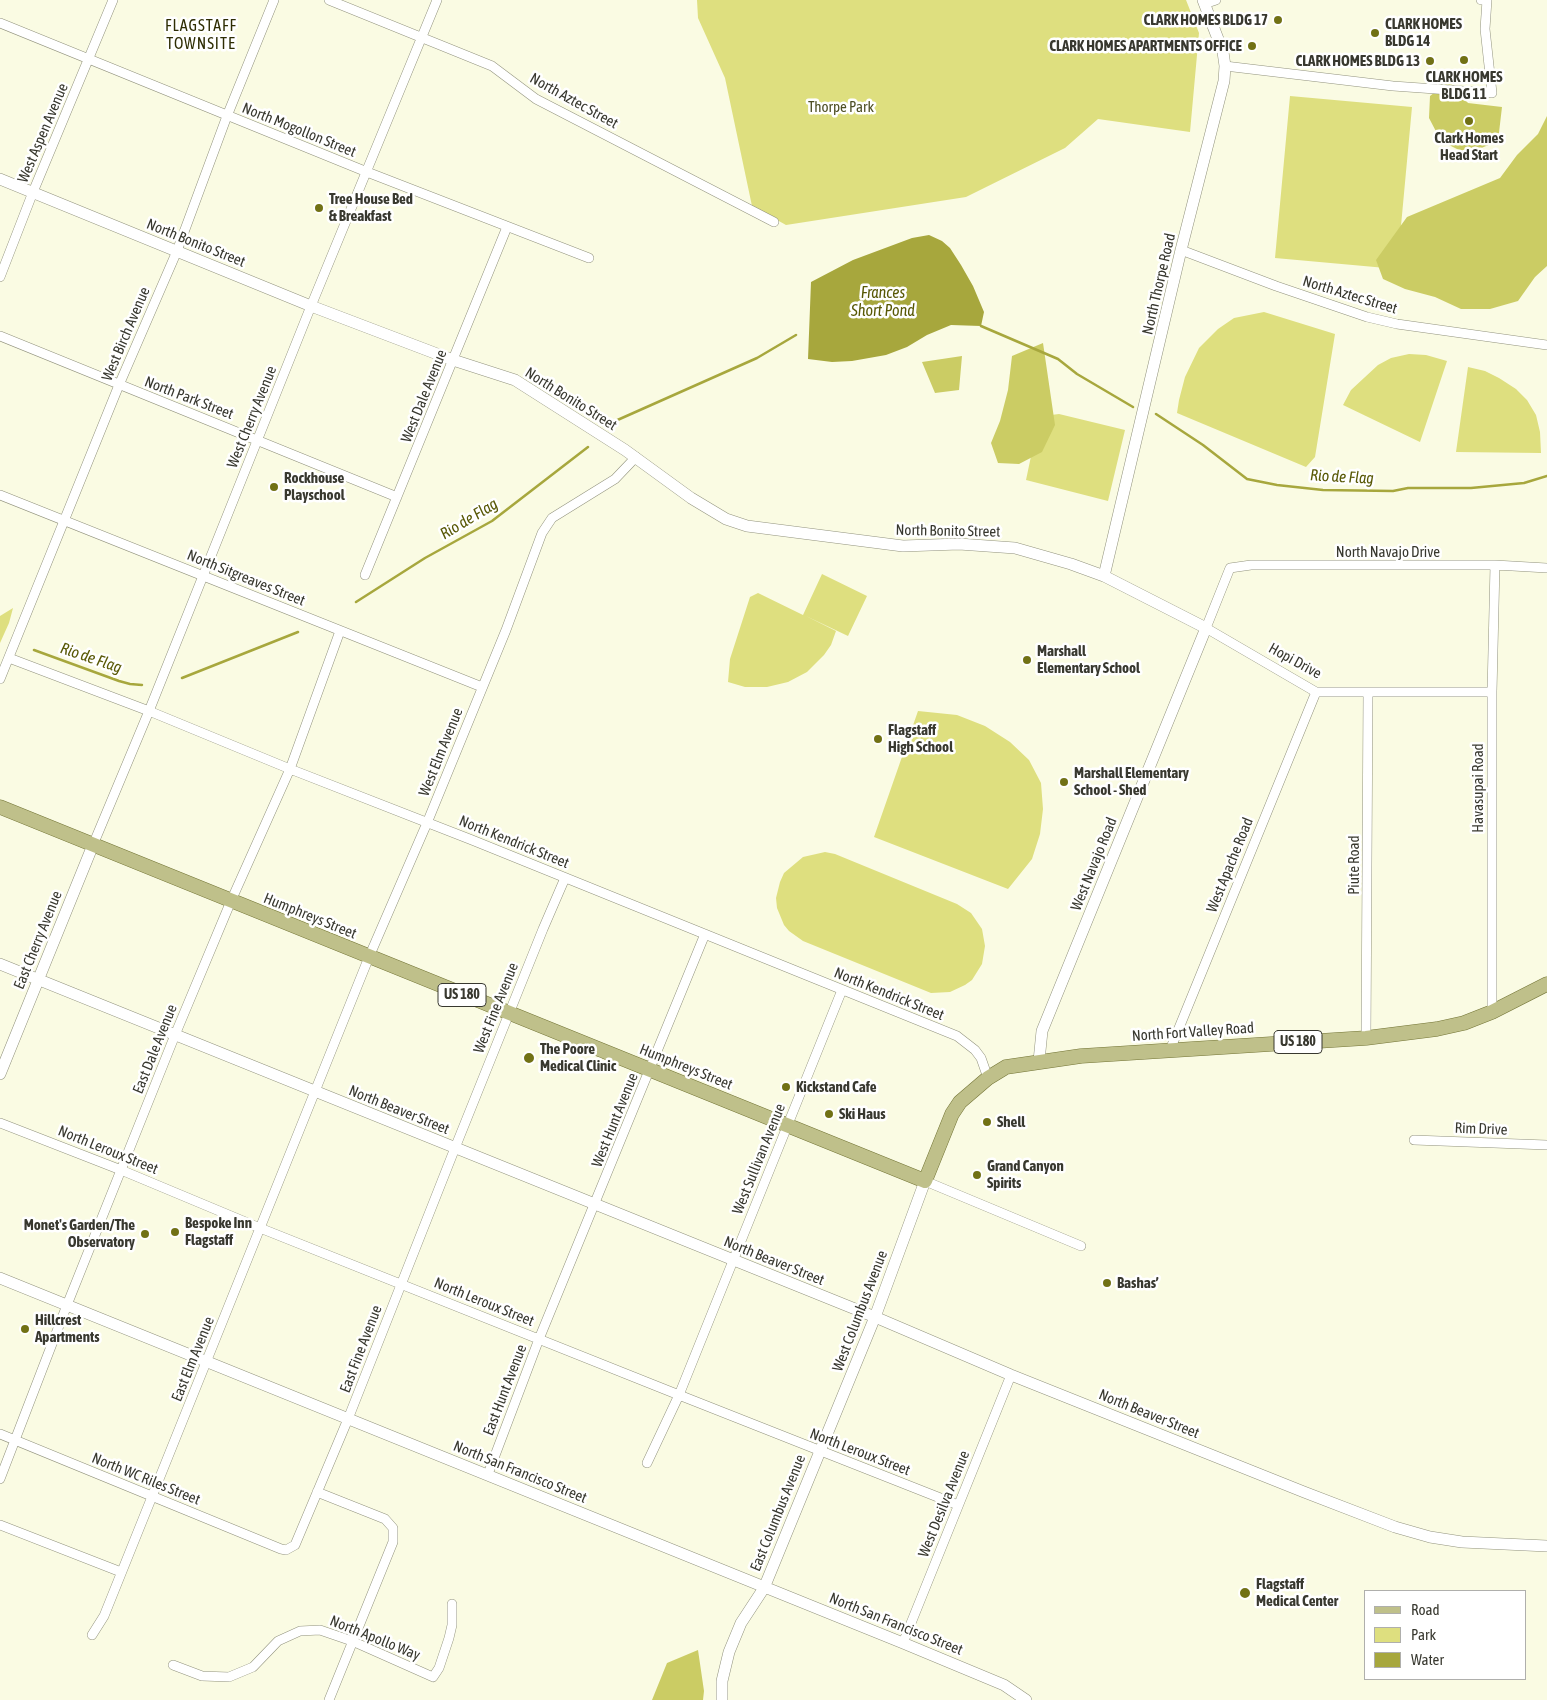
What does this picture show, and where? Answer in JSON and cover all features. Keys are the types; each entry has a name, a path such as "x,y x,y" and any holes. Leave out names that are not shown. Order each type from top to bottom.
{"main road":[{"name":"Humphreys Street","path":"0,807 925,1181"},
{"name":"North Fort Valley Road","path":"925,1181 952,1114 960,1102 988,1078 1006,1067 1080,1056 1366,1038 1437,1029 1464,1023 1492,1012 1547,984"}],"street":[{"name":"West Aspen Avenue","path":"0,277 33,192 113,0"},
{"name":"West Birch Avenue","path":"0,679 119,385 177,251 274,0"},
{"name":"North Aztec Street","path":"329,0 492,66 536,99 774,222"},
{"name":"West Cherry Avenue","path":"93,845 437,0"},
{"path":"1204,2 1216,0"},
{"path":"1225,66 1393,86 1492,93 1485,29 1487,0 1481,0"},
{"name":"North Thorpe Road","path":"1104,576 1181,250 1222,90 1225,66 1220,43 1204,2"},
{"name":"North Mogollon Street","path":"0,22 367,172 589,258"},
{"name":"North Bonito Street","path":"0,179 311,306 453,360 515,380 636,458 691,498 726,519 746,526 903,546 959,544 1015,548 1071,564 1104,576"},
{"name":"West Dale Avenue","path":"365,575 507,227"},
{"name":"North Aztec Street","path":"1181,250 1276,286 1367,317 1397,324 1547,345"},
{"name":"North Park Street","path":"0,336 258,439 397,497"},
{"name":"West Elm Avenue","path":"316,1092 369,957 427,823 506,630 542,533 552,518 615,479 636,458"},
{"name":"North Sitgreaves Street","path":"0,494 63,521 482,687"},
{"name":"North Navajo Drive","path":"1230,568 1252,565 1495,565 1547,568"},
{"name":"Havasupai Road","path":"1492,1012 1492,692 1495,565"},
{"name":"West Navajo Road","path":"1039,1061 1042,1031 1230,568"},
{"name":"Hopi Drive","path":"1104,576 1206,628 1316,692 1492,692"},
{"name":"East Dale Avenue","path":"0,1479 67,1305 176,1035 231,901 290,769 340,631"},
{"name":"North Kendrick Street","path":"9,658 149,711 957,1036 975,1050 981,1058 988,1078"},
{"name":"West Apache Road","path":"1170,1050 1316,692"},
{"name":"Piute Road","path":"1366,1038 1368,692"},
{"name":"East Cherry Avenue","path":"0,1074 93,845"},
{"name":"West Fine Avenue","path":"454,1148 565,878"},
{"name":"West Hunt Avenue","path":"595,1205 705,934"},
{"name":"North Beaver Street","path":"0,964 875,1317 1011,1375 1395,1527 1462,1542 1547,1546"},
{"name":"West Sullivan Avenue","path":"647,1463 680,1395 842,990"},
{"name":"East Elm Avenue","path":"92,1635 104,1616 316,1092"},
{"name":"North Leroux Street","path":"0,1123 958,1505"},
{"name":"Rim Drive","path":"1414,1140 1547,1145"},
{"name":"East Fine Avenue","path":"281,1549 286,1550 295,1545 348,1420 454,1148"},
{"name":"Humphreys Street","path":"925,1181 1081,1246"},
{"name":"West Columbus Avenue","path":"820,1450 875,1317 925,1181"},
{"name":"East Hunt Avenue","path":"488,1474 539,1339 595,1205"},
{"name":"North San Francisco Street","path":"0,1278 348,1420 488,1474 764,1588 903,1642 1004,1685 1026,1700"},
{"name":"West Desilva Avenue","path":"903,1642 1011,1375"},
{"name":"North WC Riles Street","path":"0,1434 281,1549"},
{"name":"East Columbus Avenue","path":"722,1700 722,1681 729,1652 741,1623 764,1588 820,1450"},
{"path":"317,1492 385,1519 393,1528 393,1542 329,1700"},
{"path":"0,1526 121,1572"},
{"name":"North Apollo Way","path":"174,1665 202,1676 229,1677 253,1667 278,1641 300,1631 320,1630 352,1641 433,1677 439,1668 449,1638 452,1625 452,1604"}],"green space":[{"name":"Thorpe Park","path":"697,0 1186,0 1199,33 1190,132 1098,119 1065,148 966,197 786,225 752,206 725,78 698,18"},
{"path":"1290,96 1412,107 1397,269 1275,258"},
{"path":"1264,312 1335,334 1315,457 1306,467 1177,413 1185,377 1199,348 1218,329 1234,318"},
{"path":"1409,354 1426,355 1447,361 1420,442 1343,405 1351,390 1378,365 1391,358"},
{"path":"1468,367 1485,371 1499,378 1516,389 1527,400 1536,415 1540,432 1541,453 1456,452"},
{"path":"1059,414 1125,430 1108,501 1026,480 1038,423 1051,415"},
{"path":"822,574 867,596 848,636 806,616 836,631 831,645 824,655 807,672 788,682 767,687 745,687 728,682 730,659 750,597 758,593 803,615"},
{"path":"13,608 9,623 0,643 0,616"},
{"path":"918,711 957,715 985,726 1010,742 1029,760 1041,783 1043,809 1040,834 1032,859 1008,889 874,837"},
{"path":"825,852 835,854 957,904 971,913 982,929 985,946 982,964 972,980 950,992 931,993 803,941 789,931 784,925 777,908 776,898 784,873 803,857"}],"shaded area":[{"path":"1449,81 1468,103 1502,107 1498,141 1467,154 1441,141 1429,118 1430,96"},
{"path":"1547,116 1547,266 1535,277 1518,301 1490,309 1461,309 1435,297 1405,289 1383,279 1376,260 1407,217 1500,178 1517,155 1538,134"},
{"path":"1043,343 1055,425 1042,452 1019,464 998,463 991,443 1000,421 1008,390 1012,356"},
{"path":"962,356 959,390 935,393 922,362"},
{"path":"698,1650 704,1691 703,1700 652,1700 667,1663"}],"water":[{"name":"Frances Short Pond","path":"929,235 942,241 950,248 973,286 984,312 981,326 951,325 927,335 907,347 886,355 852,361 832,362 808,359 811,282 853,260 912,238"}],"waterway":[{"name":"Rio de Flag","path":"981,326 1058,359 1077,374 1133,407"},
{"name":"Rio de Flag","path":"613,422 757,358 796,335"},
{"name":"Rio de Flag","path":"1156,414 1203,445 1247,479 1277,485 1323,490 1393,491 1408,488 1471,488 1524,483 1547,476"},
{"name":"Rio de Flag","path":"356,602 425,558 492,521 588,447"},
{"name":"Rio de Flag","path":"182,678 298,632"},
{"name":"Rio de Flag","path":"34,650 119,681 142,685"}],"place":[{"name":"CLARK HOMES BLDG 17","path":"1278,20"},
{"name":"CLARK HOMES BLDG 14","path":"1375,33"},
{"name":"CLARK HOMES APARTMENTS OFFICE","path":"1252,46"},
{"name":"CLARK HOMES BLDG 11","path":"1464,60"},
{"name":"CLARK HOMES BLDG 13","path":"1430,61"},
{"name":"Clark Homes Head Start","path":"1469,121"},
{"name":"Tree House Bed & Breakfast","path":"319,208"},
{"name":"Rockhouse Playschool","path":"274,487"},
{"name":"Marshall Elementary School","path":"1027,660"},
{"name":"Flagstaff High School","path":"878,739"},
{"name":"Marshall Elementary School - Shed","path":"1064,782"},
{"name":"The Poore Medical Clinic","path":"529,1058"},
{"name":"Kickstand Cafe","path":"786,1087"},
{"name":"Ski Haus","path":"829,1114"},
{"name":"Shell","path":"987,1122"},
{"name":"Grand Canyon Spirits","path":"977,1175"},
{"name":"Bespoke Inn Flagstaff","path":"175,1232"},
{"name":"Monet's Garden/The Observatory","path":"145,1234"},
{"name":"Bashas’","path":"1107,1283"},
{"name":"Hillcrest Apartments","path":"25,1329"},
{"name":"Flagstaff Medical Center","path":"1245,1593"}],"district":[{"name":"FLAGSTAFF TOWNSITE","path":"201,35"}]}
